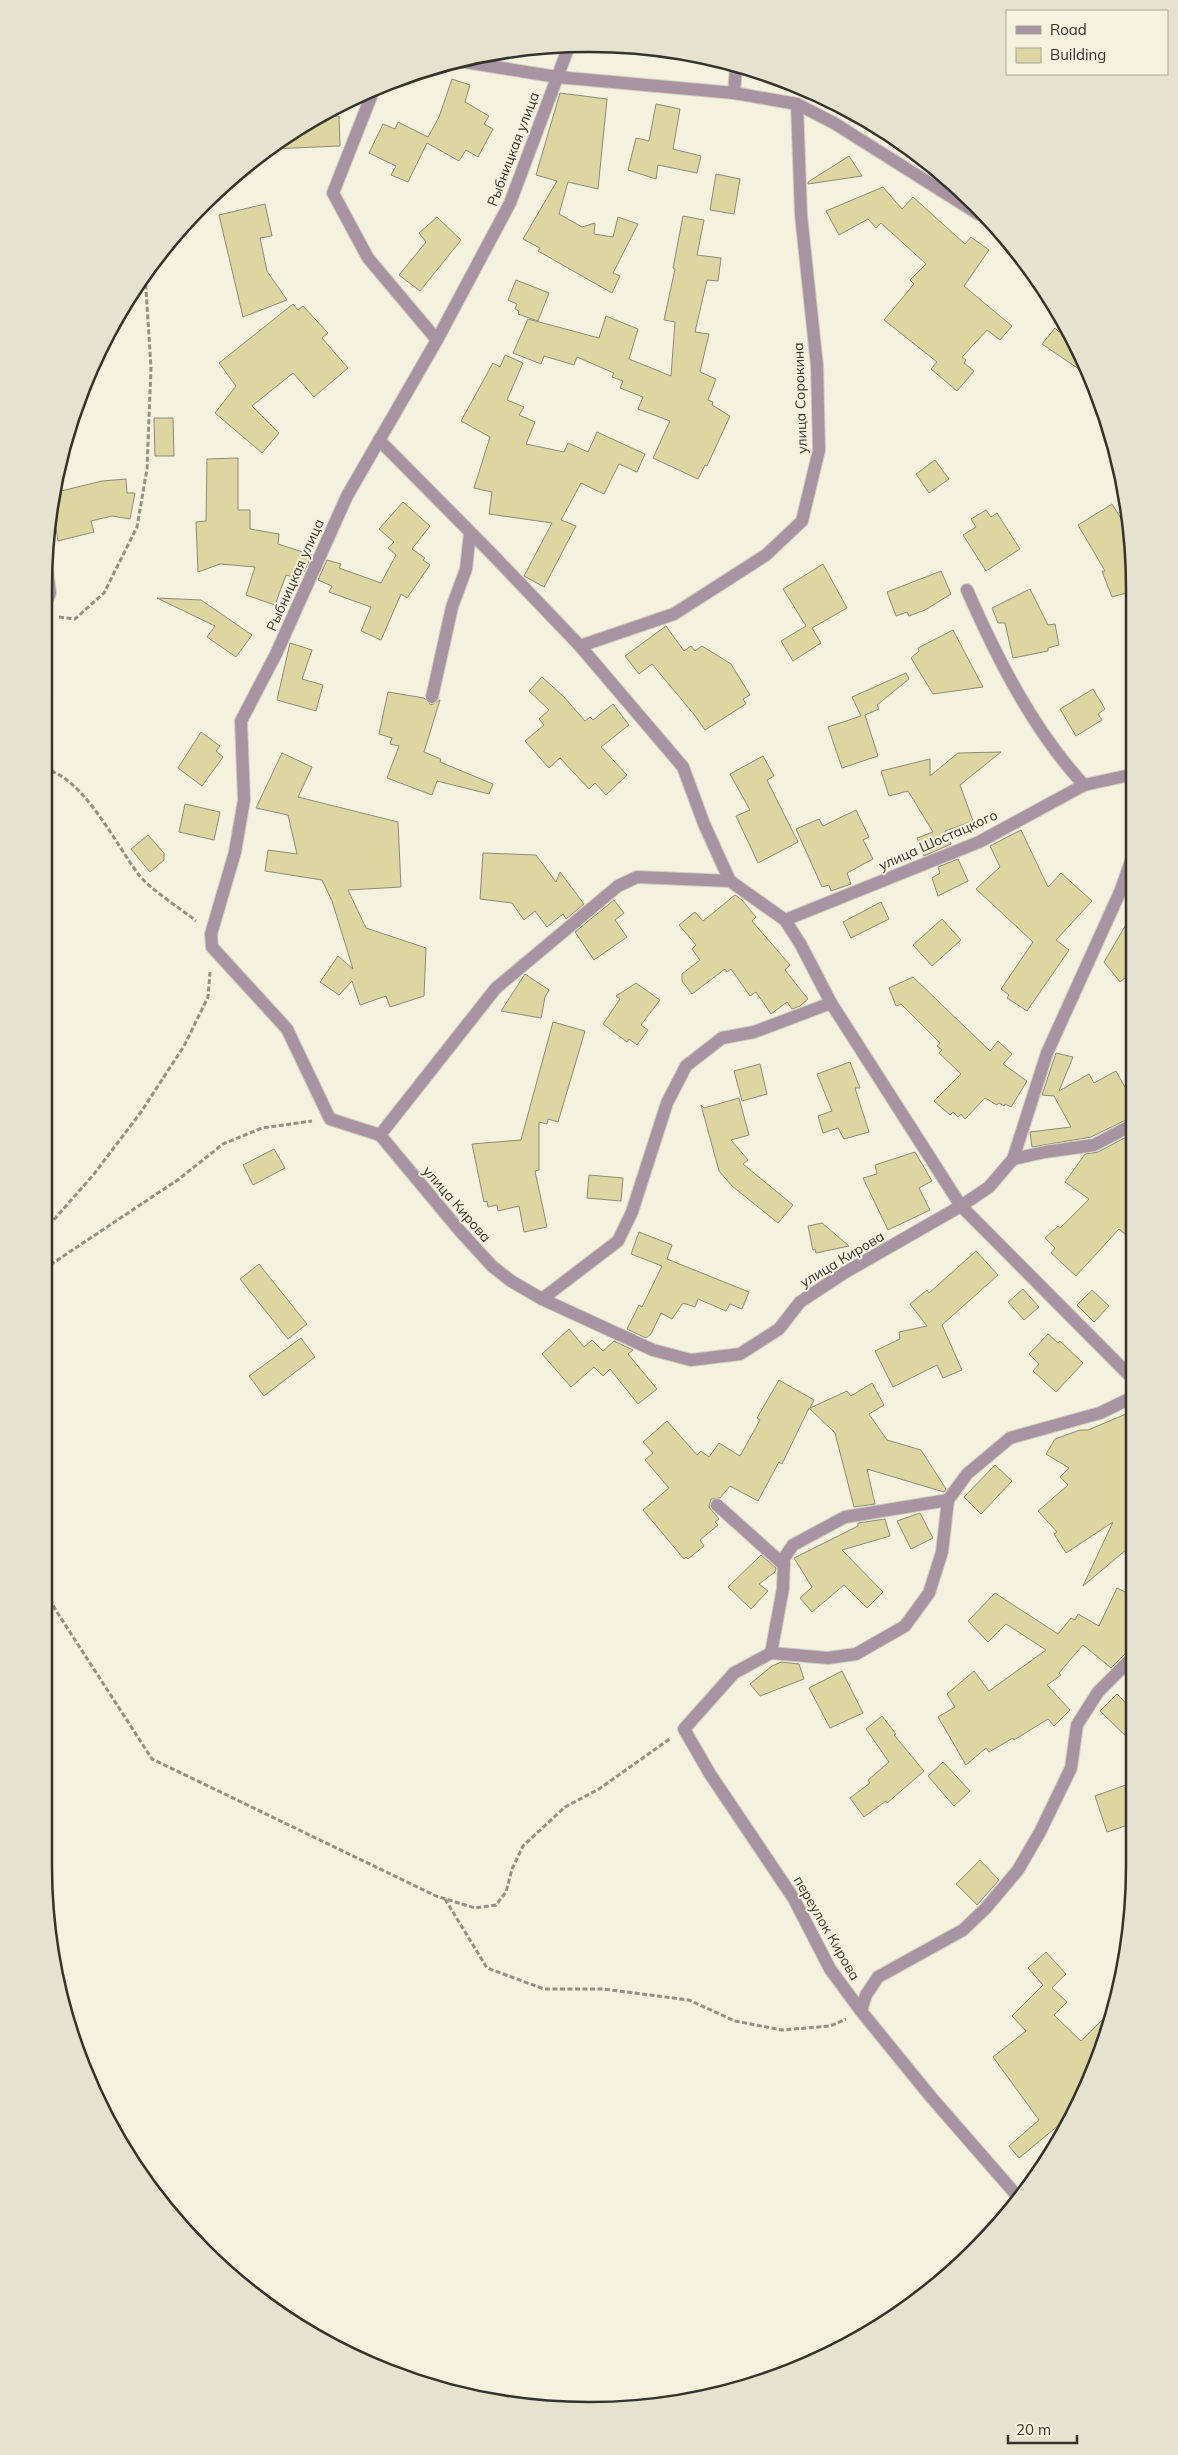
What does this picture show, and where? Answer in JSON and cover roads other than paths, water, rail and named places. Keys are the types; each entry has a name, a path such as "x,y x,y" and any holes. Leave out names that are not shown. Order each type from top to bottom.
{"street":[{"name":"Рыбницкая улица","path":"380,1136 330,1119 287,1029 212,947 211,934 235,852 244,800 241,721 276,654 347,496 437,340 510,204 566,53"},
{"path":"479,64 557,77 734,92 798,104 834,123 960,203"},
{"path":"734,92 735,73"},
{"path":"370,100 334,193 368,258 437,340"},
{"name":"улица Сорокина","path":"580,646 674,614 766,555 802,521 819,450 817,366 801,215 798,104"},
{"path":"379,440 580,646 683,767 704,824 730,881 785,920 801,945 831,1003 961,1206 1126,1373"},
{"path":"432,697 452,607 466,568 470,533"},
{"path":"967,590 996,654 1059,757 1084,785"},
{"name":"улица Шостацкого","path":"785,920 979,842 1084,785 1126,776"},
{"path":"1013,1159 1047,1053 1126,875"},
{"path":"380,1136 496,988 618,886 637,877 730,881"},
{"path":"542,1299 618,1241 632,1212 667,1103 686,1066 722,1038 754,1032 831,1003"},
{"path":"1013,1159 1094,1145 1126,1128"},
{"name":"улица Кирова","path":"380,1136 492,1266 542,1299 654,1350 691,1360 740,1354 779,1329 800,1302 844,1273 961,1206 990,1187 1013,1159"},
{"path":"948,1500 845,1517 793,1545 784,1558 782,1588 771,1653 828,1658 856,1654 905,1626 929,1593 942,1552 948,1500 967,1474 1010,1438 1100,1413 1126,1400"},
{"path":"717,1505 784,1565"},
{"name":"переулок Кирова","path":"771,1653 734,1673 684,1729 710,1774 794,1899 830,1969 931,2097 1015,2193"},
{"path":"862,2011 866,1995 878,1977 963,1930 986,1908 1018,1870 1040,1832 1071,1768 1077,1725 1098,1692 1126,1664"}]}
